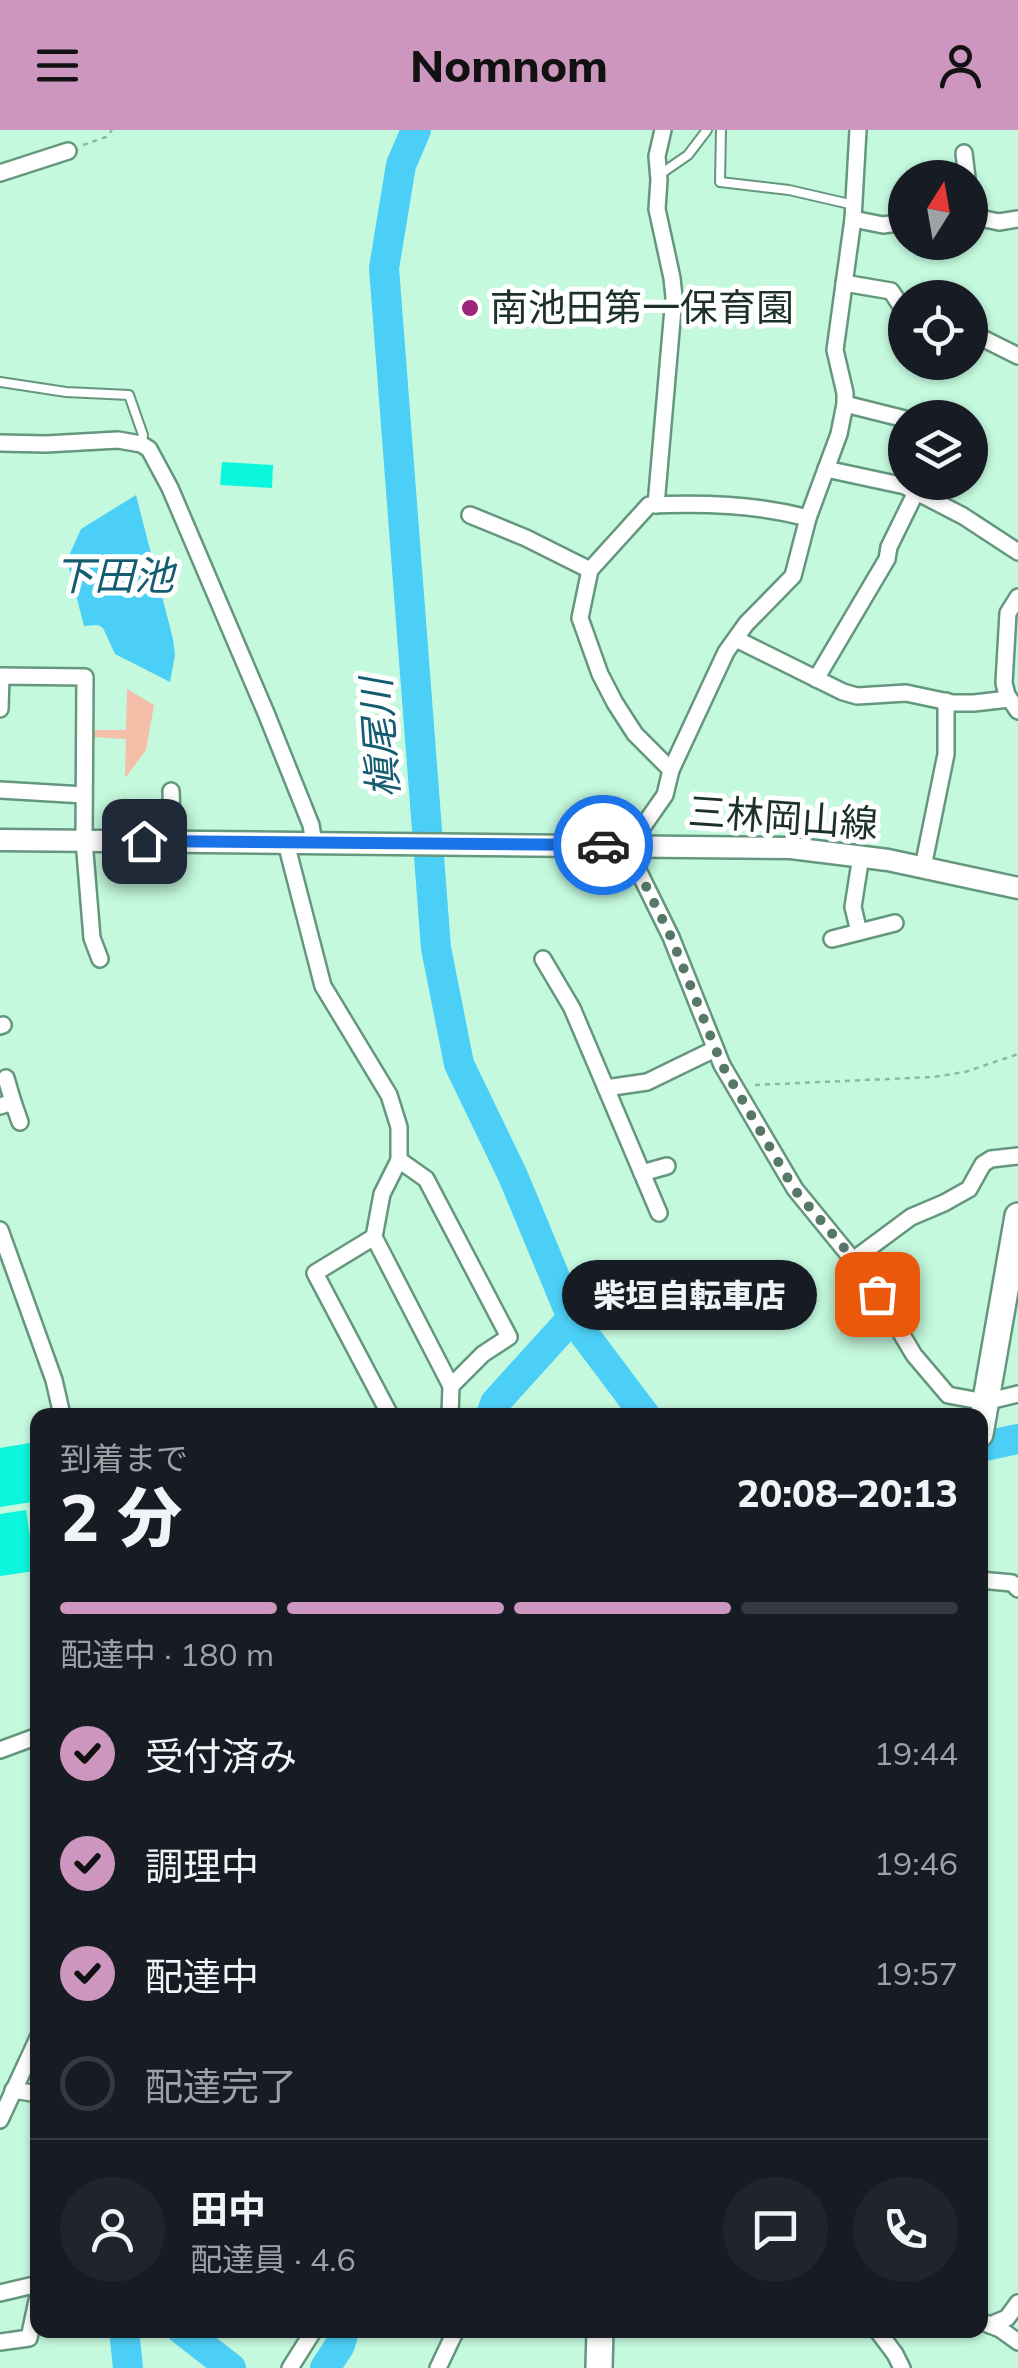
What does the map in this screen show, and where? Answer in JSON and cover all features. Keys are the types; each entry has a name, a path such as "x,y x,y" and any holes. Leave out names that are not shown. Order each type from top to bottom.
{"highway":[{"path":"984,1408 1018,1216"},
{"path":"598,2368 600,2338"}],"main road":[{"name":"三林岡山線","path":"0,840 791,848 923,867 1018,888"}],"street":[{"path":"656,505 674,297 657,209 657,156 664,130"},
{"path":"858,130 854,212 835,350 845,404 808,518 794,576 746,624 726,652 670,770 665,794 630,845 716,1049 794,1189 853,1260 914,1355 948,1395 966,1408"},
{"path":"0,173 68,150"},
{"path":"964,153 965,160"},
{"path":"854,212 888,224"},
{"path":"988,219 1013,220 1018,235"},
{"path":"844,283 888,290"},
{"path":"988,341 1018,356"},
{"path":"845,404 888,415"},
{"path":"0,443 118,440 149,449 170,488 266,713 311,825 314,843"},
{"path":"826,469 888,482"},
{"path":"816,678 887,559 905,500"},
{"path":"933,500 1018,552"},
{"path":"670,770 636,734 615,703 593,657 580,618 590,570 649,505 752,506 808,518"},
{"path":"470,516 590,570"},
{"path":"736,639 857,696 906,694 1014,705 1004,683 1008,613 1018,597"},
{"path":"0,709 0,676 85,678 87,947 100,960"},
{"path":"923,867 946,754 946,701"},
{"path":"0,790 84,795"},
{"path":"171,791 173,842"},
{"path":"286,843 323,986 389,1095 399,1127 398,1160 382,1194 374,1236 451,1386 450,1408"},
{"path":"859,932 853,907 860,856"},
{"path":"832,938 894,922"},
{"path":"543,959 546,978 579,1045 606,1088 658,1213"},
{"path":"606,1088 647,1082 716,1049"},
{"path":"6,1078 7,1104 20,1122"},
{"path":"853,1260 912,1217 969,1188 991,1159 1018,1156"},
{"path":"398,1160 426,1179 509,1337 483,1354 451,1386"},
{"path":"642,1172 667,1166"},
{"path":"0,1230 60,1408"},
{"path":"374,1236 314,1273 386,1408"},
{"path":"988,1415 1018,1394"},
{"path":"988,1581 1012,1584 1018,1589"},
{"path":"0,1750 30,1739"},
{"path":"0,2120 30,2055"},
{"path":"14,2090 30,2093"},
{"path":"0,2292 30,2286"},
{"path":"988,2322 1008,2318 1018,2302"},
{"path":"988,2324 1018,2342"},
{"path":"0,2342 29,2338 30,2333"},
{"path":"290,2368 309,2338"},
{"path":"438,2368 451,2338"},
{"path":"883,2338 902,2368"}],"lane":[{"path":"659,175 688,155 708,130"},
{"path":"721,130 720,182 789,190 854,212"},
{"path":"0,382 78,393 129,395 144,435 141,444"}],"path":[{"path":"68,150 106,137 112,130"},
{"path":"734,1086 933,1078 1018,1054"}],"shaded area":[{"path":"127,689 154,705 146,750 125,778 126,739 91,737 91,730 126,730"}],"water":[{"name":"下田池","path":"136,495 173,639 175,655 170,682 115,654 103,628 84,626 67,560 81,529"}],"building":[{"path":"222,462 273,465 272,488 220,485"},
{"path":"30,1443 30,1502 0,1507 0,1448"},
{"path":"26,1510 30,1572 0,1576 0,1514"}],"waterway":[{"name":"槇尾川","path":"416,130 401,165 384,268 436,948 459,1064 513,1176 572,1318 640,1408"},
{"path":"493,1408 572,1318"},
{"name":"槇尾川","path":"988,1445 1018,1439"},
{"path":"125,2338 128,2368"},
{"path":"192,2338 231,2368"},
{"path":"325,2368 342,2338"}],"way so far":[{"path":"603,845 630,845 636,866 692,985 722,1065 794,1189 851,1256 877,1294"}],"place":[{"name":"南池田第一保育園","path":"470,308"},
{"name":"柴垣自転車店","path":"877,1294"}],"route":[{"path":"144,841 603,845"}]}
